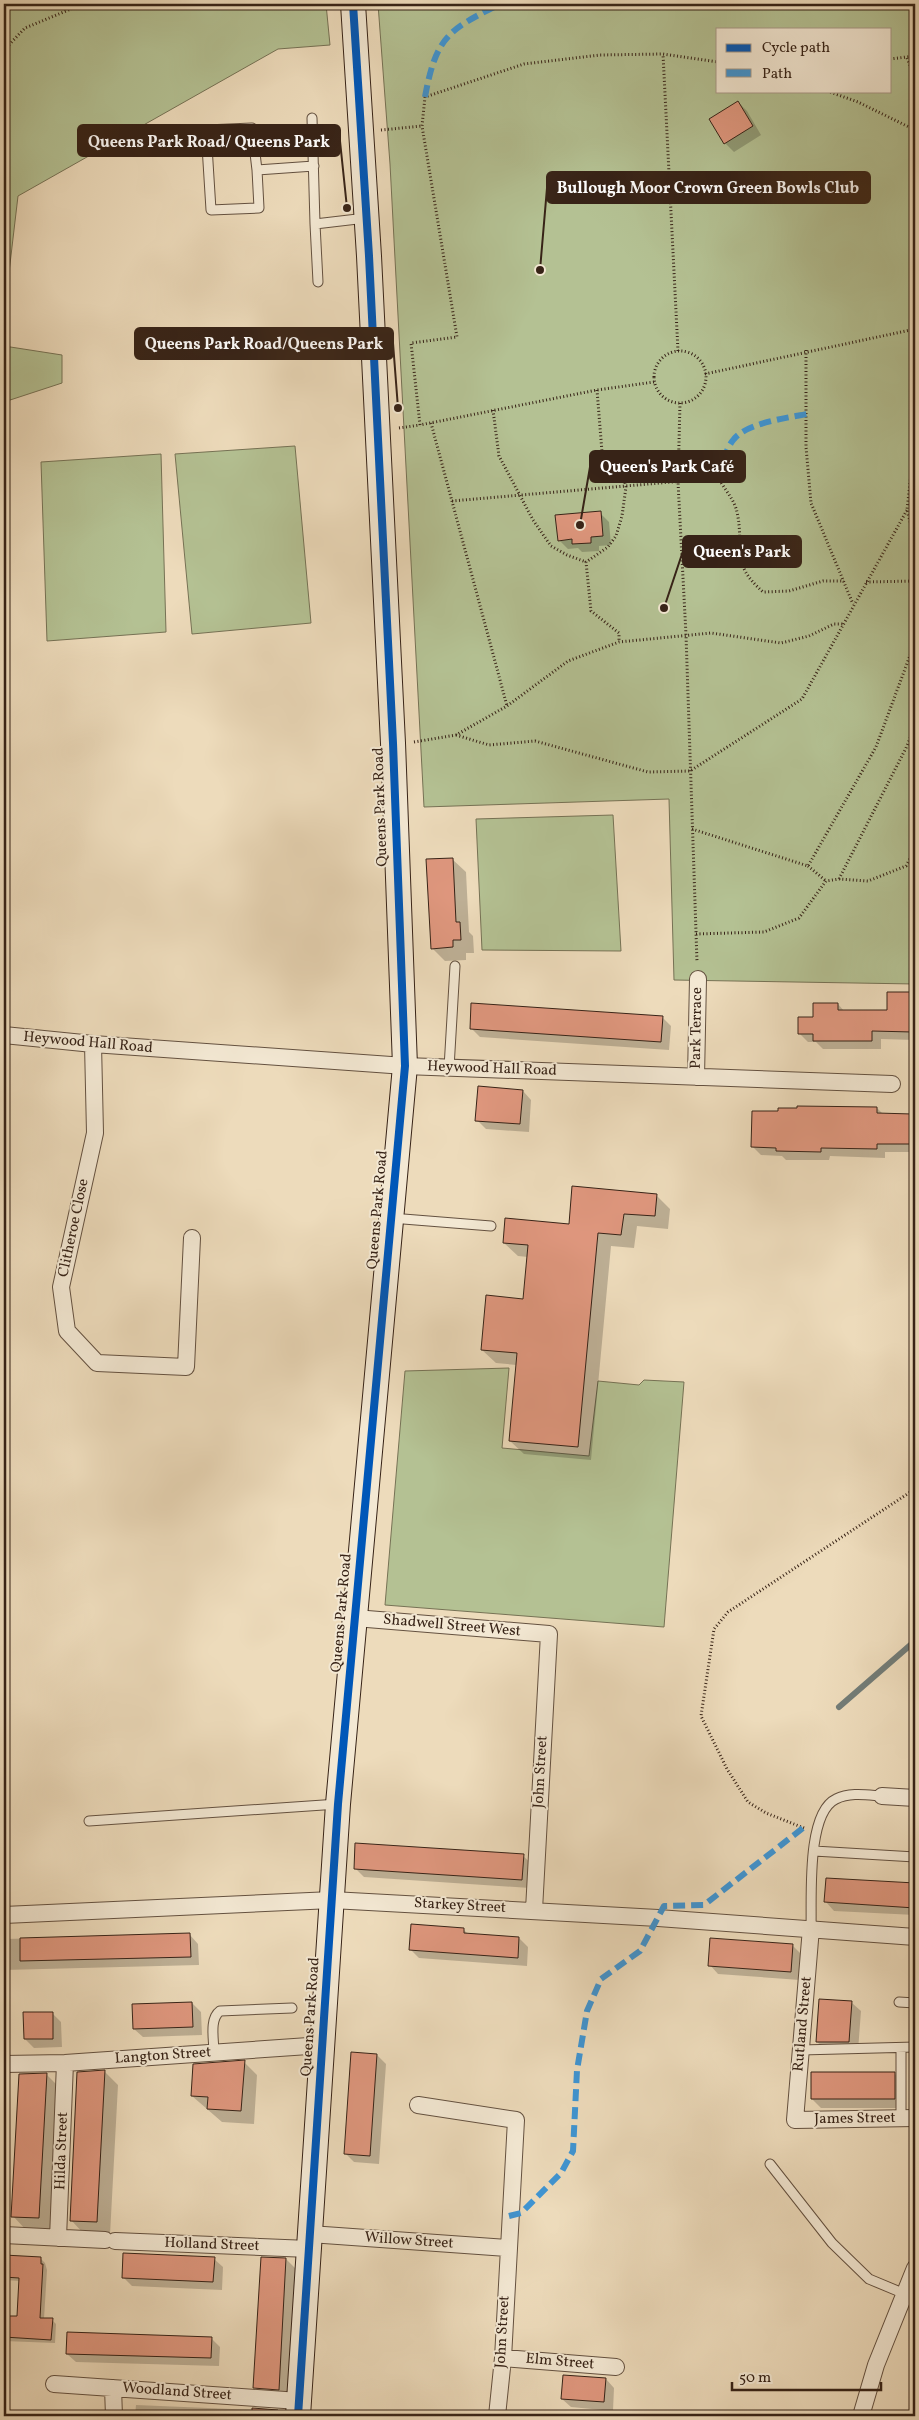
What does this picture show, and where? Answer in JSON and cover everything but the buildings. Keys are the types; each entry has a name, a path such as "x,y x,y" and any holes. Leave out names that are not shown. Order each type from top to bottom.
{"street":[{"name":"Queens Park Road","path":"299,2409 338,1804 405,1066 393,743 353,4"},
{"name":"Park Terrace","path":"696,1077 698,979"},
{"name":"Heywood Hall Road","path":"4,1035 93,1044 405,1066 892,1084"},
{"name":"Clitheroe Close","path":"93,1044 95,1133 61,1287 67,1331 97,1362 186,1367 192,1238"},
{"name":"Shadwell Street West","path":"355,1618 549,1634"},
{"name":"John Street","path":"534,1910 549,1634"},
{"path":"882,1796 915,1798"},
{"name":"Starkey Street","path":"4,1915 332,1900 534,1910 811,1928 915,1937"},
{"name":"Rutland Street","path":"795,2120 811,1928"},
{"name":"Langton Street","path":"4,2064 65,2063 323,2045"},
{"name":"Hilda Street","path":"58,2238 65,2063"},
{"name":"John Street","path":"418,2105 516,2120 507,2248 503,2358 497,2416"},
{"name":"James Street","path":"795,2120 908,2118"},
{"name":"Holland Street","path":"4,2235 110,2241 310,2241"},
{"name":"Willow Street","path":"310,2241 507,2248"},
{"path":"861,2416 876,2365 915,2268"},
{"name":"Elm Street","path":"503,2358 616,2367"},
{"name":"Woodland Street","path":"54,2384 113,2388 299,2409"},
{"path":"113,2388 114,2416"}],"lane":[{"path":"312,118 318,282"},
{"path":"252,128 257,170 260,208 211,210 206,130 252,128"},
{"path":"257,170 314,166"},
{"path":"315,224 366,218"},
{"path":"449,1068 455,966"},
{"path":"391,1218 491,1226"},
{"path":"811,1928 815,1832 820,1815 828,1804 836,1798 854,1794 882,1796"},
{"path":"89,1820 338,1804"},
{"path":"814,1851 915,1857"},
{"path":"898,2002 915,2003"},
{"path":"214,2053 213,2020 215,2014 220,2011 292,2008"},
{"path":"801,2050 915,2047"},
{"path":"902,2048 908,2118"},
{"path":"770,2164 832,2243 869,2279 905,2294"}],"path":[{"path":"4,50 25,28 83,4"},
{"path":"654,382 597,390 420,425 411,343 457,337 457,327 422,126 425,97 524,64 600,55 663,54 716,62"},
{"path":"663,54 678,351"},
{"path":"892,59 915,56"},
{"path":"907,58 915,77"},
{"path":"830,92 858,102 915,130"},
{"path":"360,133 422,126"},
{"path":"706,374 806,350 915,329"},
{"path":"806,350 806,447 811,503 854,605"},
{"path":"678,351 693,355 699,360 706,374 705,383 696,398 680,404 666,400 660,395 654,382 657,365 662,358 678,351"},
{"path":"586,562 608,546 616,536 622,516 626,487 623,474 602,452 597,390"},
{"path":"680,404 678,482 686,635 698,979"},
{"path":"493,410 499,456 518,495 551,546 567,556 586,562"},
{"path":"431,423 508,706"},
{"path":"915,438 907,510 915,540"},
{"path":"452,501 718,478 737,510 740,560 749,580 763,592 789,591 823,581 844,581"},
{"path":"907,510 915,509"},
{"path":"456,735 489,745 536,741 590,758 648,772 690,771 802,699 907,510"},
{"path":"586,562 591,611 619,633 619,642"},
{"path":"866,582 915,581"},
{"path":"393,743 428,741 456,735 508,706 568,661 619,642 711,633 781,643 809,636 834,624 843,624"},
{"path":"808,866 876,747 915,642"},
{"path":"839,879 906,748 915,726"},
{"path":"692,829 808,866 826,881"},
{"path":"696,934 764,932 799,918 826,881 839,879 868,881 906,866 915,849"},
{"path":"815,1832 766,1813 748,1802 707,1732 701,1716 714,1630 728,1612 915,1489"}],"green space":[{"path":"4,4 326,4 330,45 278,49 18,196 4,315"},
{"path":"378,4 915,4 915,984 674,980 669,799 424,807 390,164"},
{"path":"4,346 62,355 62,383 4,402"},
{"path":"295,446 311,623 192,634 175,454"},
{"path":"161,454 166,632 47,641 41,462"},
{"path":"4,616 9,674 4,675"},
{"path":"613,815 621,951 482,950 476,819"},
{"path":"509,1368 502,1448 589,1456 598,1381 639,1385 644,1380 684,1382 664,1627 385,1605 405,1371"}],"waterway":[{"path":"839,1707 915,1641"}],"marked path":[{"path":"425,97 434,61 447,38 468,21 500,4"},
{"path":"718,478 728,448 740,433 768,422 807,414"},
{"path":"509,2216 521,2213 561,2173 573,2151 577,2070 587,2011 601,1979 640,1951 664,1906 704,1905 803,1828"}],"cycle path":[{"path":"298,2416 338,1804 405,1066 393,743 369,256 353,4"}],"place":[{"name":"Queens Park Road/ Queens Park","path":"347,208"},
{"name":"Bullough Moor Crown Green Bowls Club","path":"540,270"},
{"name":"Queens Park Road/Queens Park","path":"398,408"},
{"name":"Queen's Park Café","path":"580,525"},
{"name":"Queen's Park","path":"664,608"}]}
